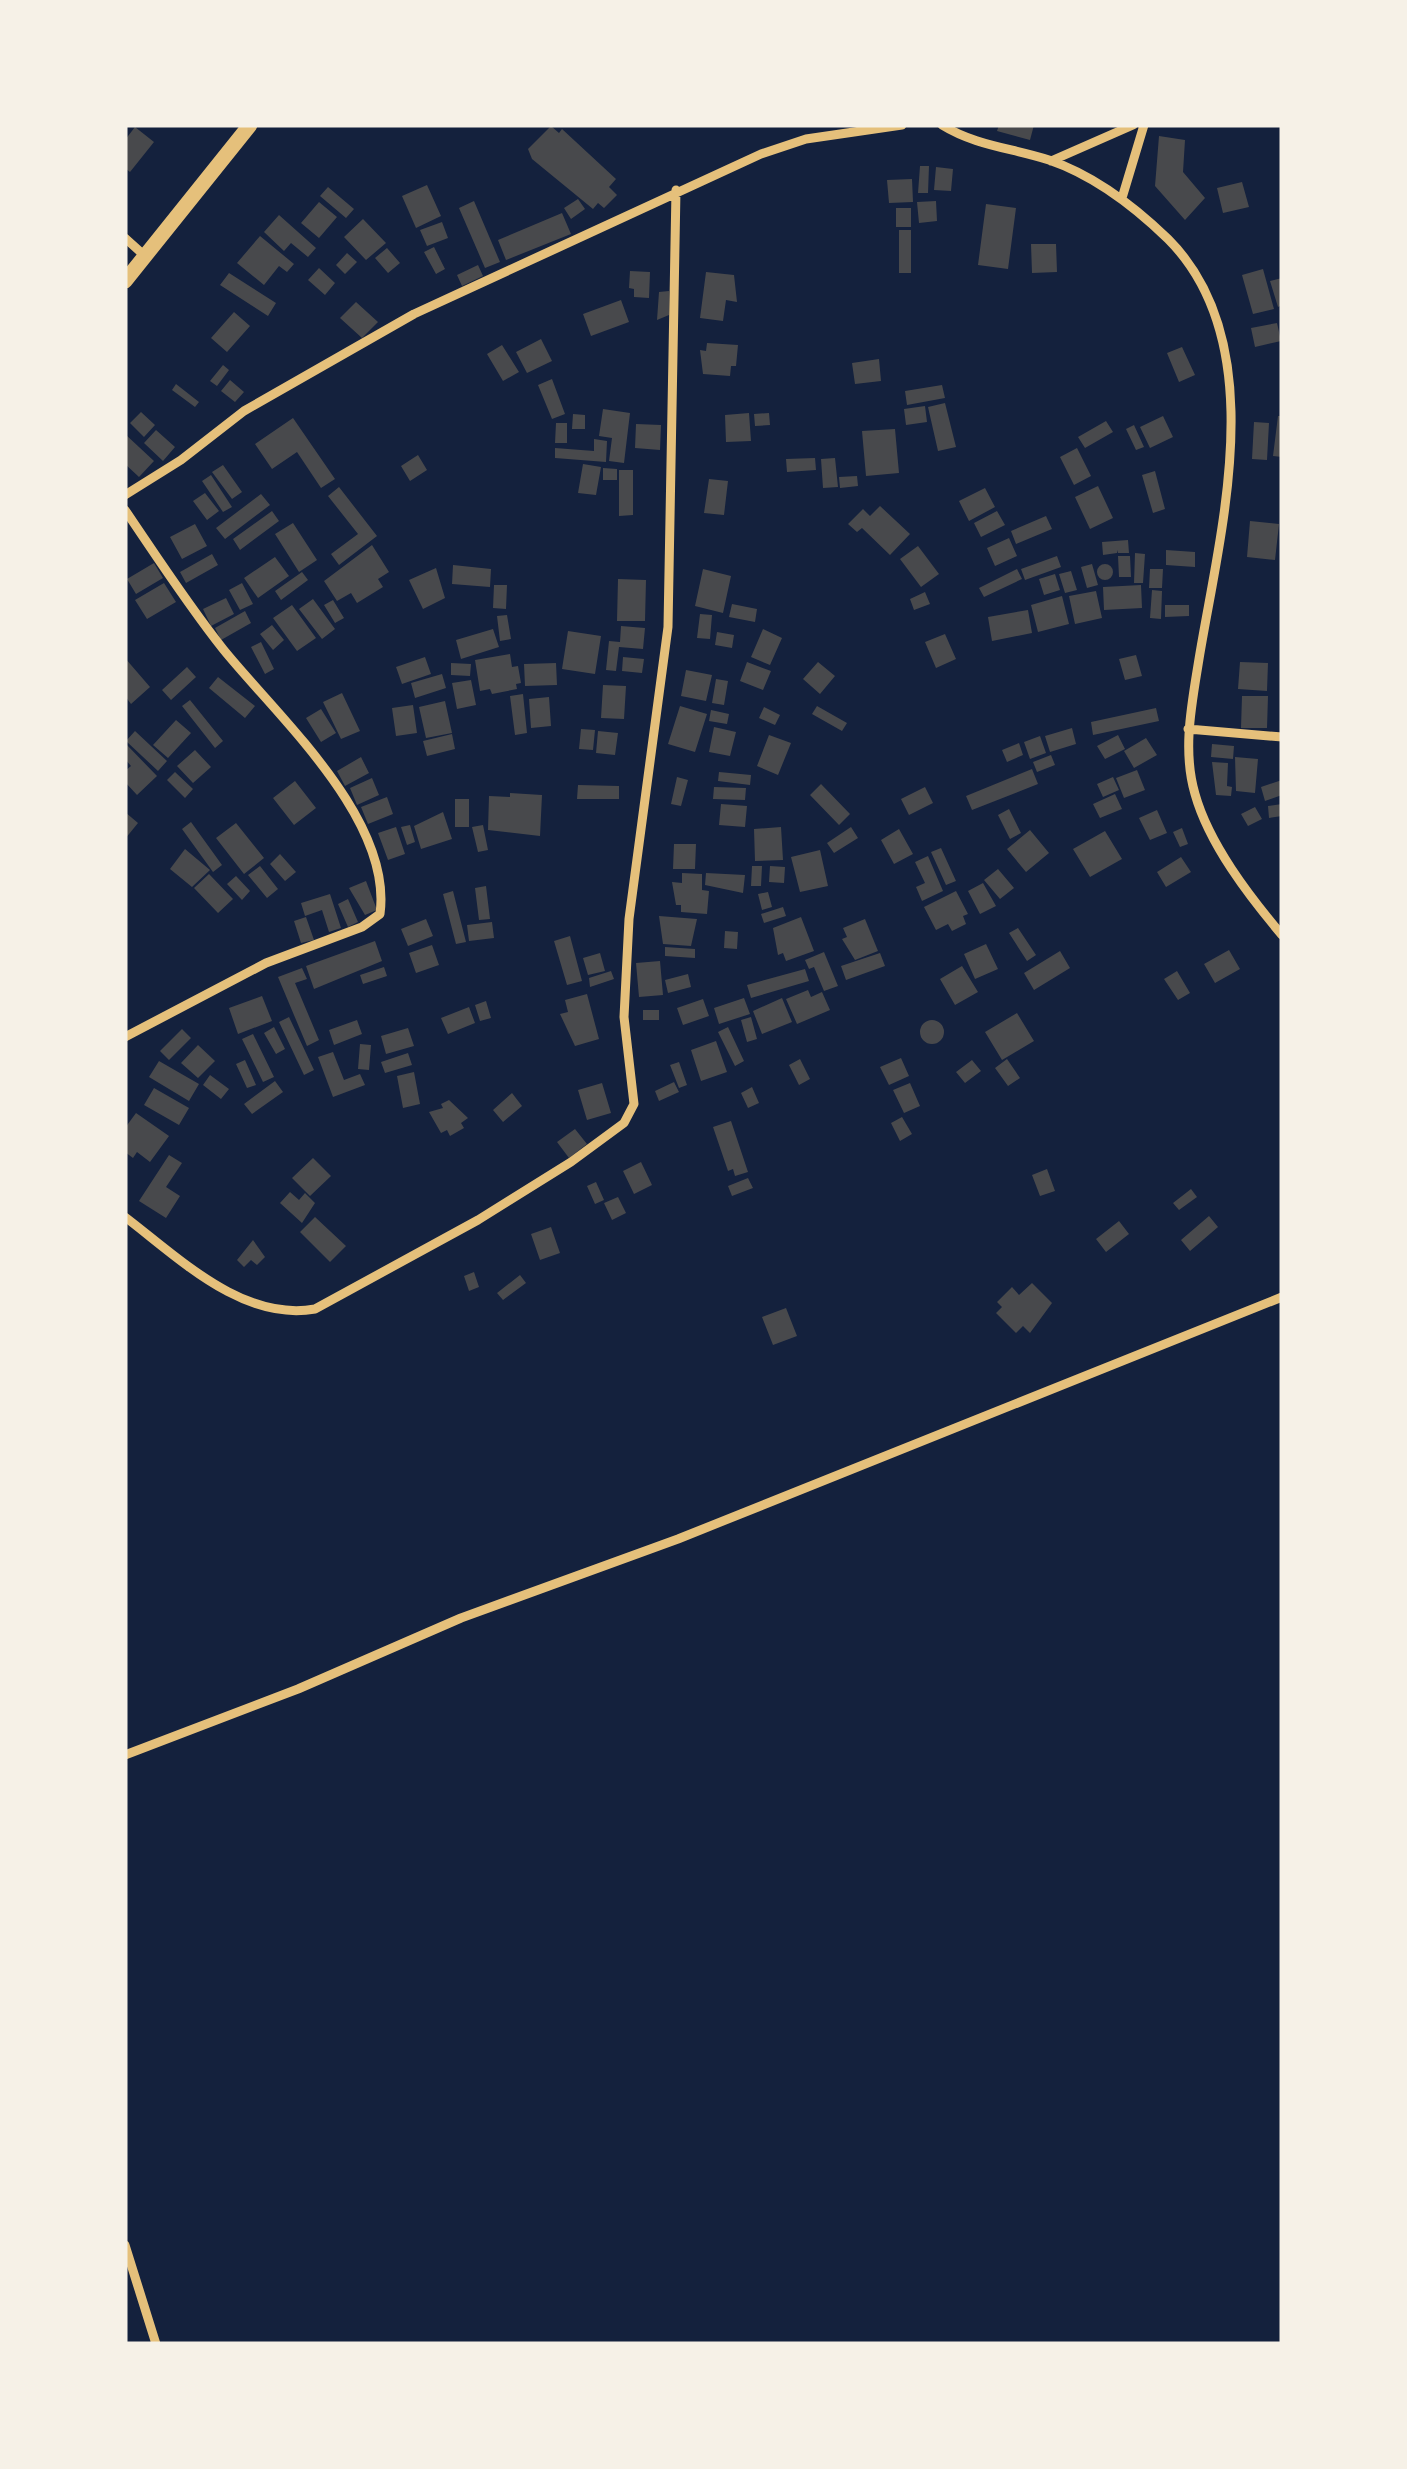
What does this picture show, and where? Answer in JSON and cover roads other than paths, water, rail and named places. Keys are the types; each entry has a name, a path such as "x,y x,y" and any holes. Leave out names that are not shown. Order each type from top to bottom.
{"highway":[{"path":"125,281 250,125"}],"street":[{"path":"125,495 244,411 414,314 676,190 806,139 902,125"},
{"path":"942,125 981,144 1051,161 1122,198 1170,240 1214,310 1232,410 1229,467 1188,729 1194,794 1217,842 1282,935"},
{"path":"1051,161 1133,125"},
{"path":"1122,198 1144,125"},
{"path":"125,1217 190,1267 262,1309 289,1314 315,1308 478,1220 571,1162 624,1122 634,1104 624,1017 630,919 668,627 676,190"},
{"path":"125,238 146,257"},
{"path":"125,510 224,651 318,758 358,818 383,894 380,914 362,927 266,963 125,1037"},
{"path":"1188,729 1282,737"},
{"path":"125,1755 298,1688 461,1618 678,1538 1282,1297"},
{"path":"125,2245 156,2344"}]}
